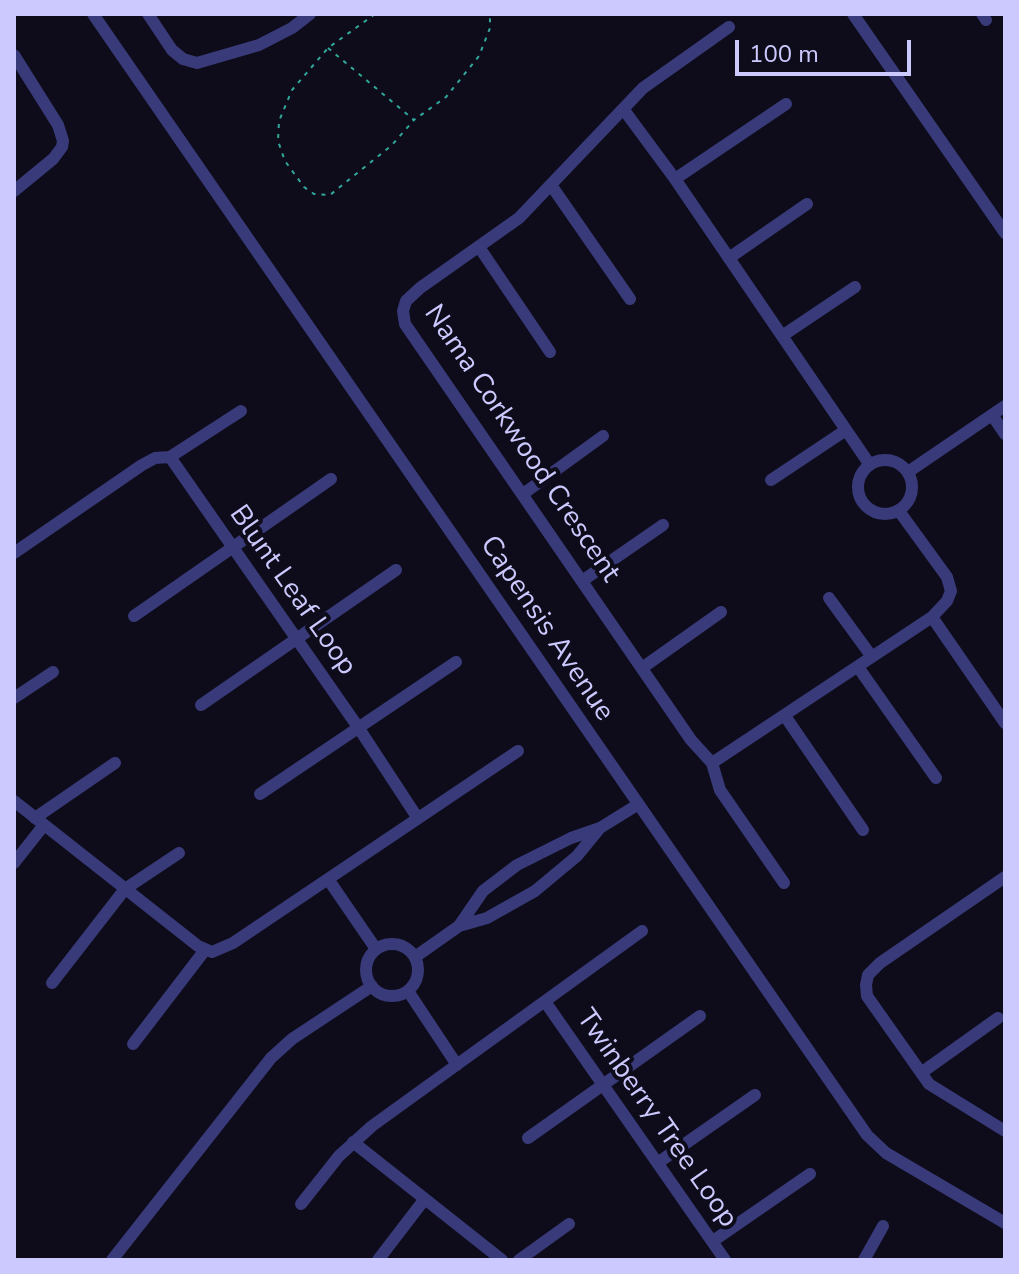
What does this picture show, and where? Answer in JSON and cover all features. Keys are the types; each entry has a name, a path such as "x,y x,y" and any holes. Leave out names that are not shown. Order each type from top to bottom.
{"street":[{"name":"Capensis Avenue","path":"93,14 872,1142 1005,1223"},
{"path":"148,14 172,50 183,59 197,63 259,45 292,28 310,14"},
{"path":"853,14 1005,233"},
{"name":"Nama Corkwood Crescent","path":"729,27 643,88 512,225 411,296 404,305 403,317 691,740 712,763 720,790 784,883"},
{"path":"14,55 58,125 63,141 53,159 14,191"},
{"path":"675,179 786,104"},
{"path":"624,110 675,179 870,465"},
{"path":"551,185 630,299"},
{"path":"729,258 807,204"},
{"path":"479,247 550,352"},
{"path":"782,336 855,287"},
{"path":"908,472 1005,406"},
{"path":"14,553 142,465 155,458 170,457 241,411"},
{"path":"992,415 1005,434"},
{"path":"771,480 846,430"},
{"path":"523,494 603,436"},
{"name":"Blunt Leaf Loop","path":"170,457 417,817"},
{"path":"878,461 895,462 908,472 913,489 911,498 899,511 891,514 872,511 860,498 859,480 870,465 878,461"},
{"path":"134,616 331,479"},
{"path":"712,763 932,617 947,601 950,586 947,577 899,511"},
{"path":"582,581 663,525"},
{"path":"201,705 396,570"},
{"path":"829,598 872,657"},
{"path":"642,668 721,612"},
{"path":"932,617 1005,723"},
{"path":"260,794 456,662"},
{"path":"858,667 936,778"},
{"path":"14,698 53,672"},
{"path":"785,716 863,830"},
{"path":"14,801 125,889 205,950 212,952 225,948 518,751"},
{"path":"14,863 39,822 115,763"},
{"path":"459,926 483,891 517,865 571,838 600,828 637,805"},
{"path":"415,957 459,926 487,918 535,891 577,856 600,828"},
{"path":"52,983 125,889 179,853"},
{"path":"1005,877 880,963 868,975 866,985 867,996 936,1090 1005,1131"},
{"path":"328,879 376,949"},
{"path":"546,1003 642,931"},
{"path":"397,944 415,957 418,975 408,991 385,995 372,986 366,967 376,949 397,944"},
{"path":"133,1044 205,950"},
{"path":"112,1260 281,1048 372,986"},
{"path":"408,991 457,1065"},
{"name":"Twinberry Tree Loop","path":"301,1204 353,1142 387,1114 546,1003 725,1260"},
{"path":"528,1138 700,1016"},
{"path":"921,1073 998,1018"},
{"path":"659,1162 755,1095"},
{"path":"353,1142 502,1260"},
{"path":"713,1241 810,1174"},
{"path":"378,1260 424,1200"},
{"path":"519,1260 569,1224"},
{"path":"864,1260 883,1226"}],"path":[{"path":"375,14 328,48 292,90 279,121 278,141 285,161 304,187 314,194 330,195 392,145 414,120 446,97 479,56 490,28 487,14"},
{"path":"490,19 497,14"},
{"path":"328,48 414,120"}]}
